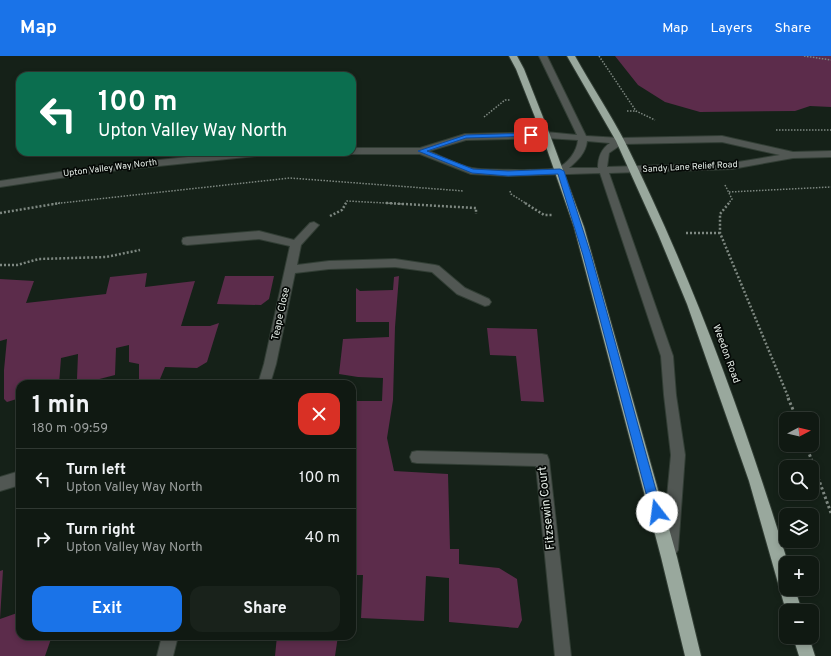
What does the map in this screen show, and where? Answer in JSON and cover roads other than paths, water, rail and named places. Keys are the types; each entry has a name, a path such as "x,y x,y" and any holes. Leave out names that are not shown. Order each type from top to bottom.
{"highway":[{"path":"513,56 520,68 560,171 587,255 669,557 693,656"},
{"name":"Weedon Road","path":"571,56 620,141 663,234 693,304 756,481 779,560"},
{"path":"803,644 807,656"}],"street":[{"path":"421,151 472,171 508,174 560,171 574,159 582,148 583,138 543,56"},
{"name":"Sandy Lane Relief Road","path":"546,135 620,141 722,139 793,155"},
{"path":"356,151 421,151 466,136 546,135"},
{"path":"620,141 604,152 602,162 603,170 667,356 670,395 678,455 669,557"},
{"name":"Sandy Lane Relief Road","path":"560,171 732,166 793,155 831,154"},
{"name":"Upton Valley Way North","path":"0,184 32,178 226,156"},
{"name":"Teape Close","path":"265,380 296,244 314,224"},
{"path":"187,241 259,234 296,244"},
{"path":"290,270 329,265 395,263 435,269 461,291 485,302"},
{"name":"Fitzsewin Court","path":"417,457 542,460 563,656"},
{"path":"0,484 16,479"},
{"path":"165,656 169,640"}]}
